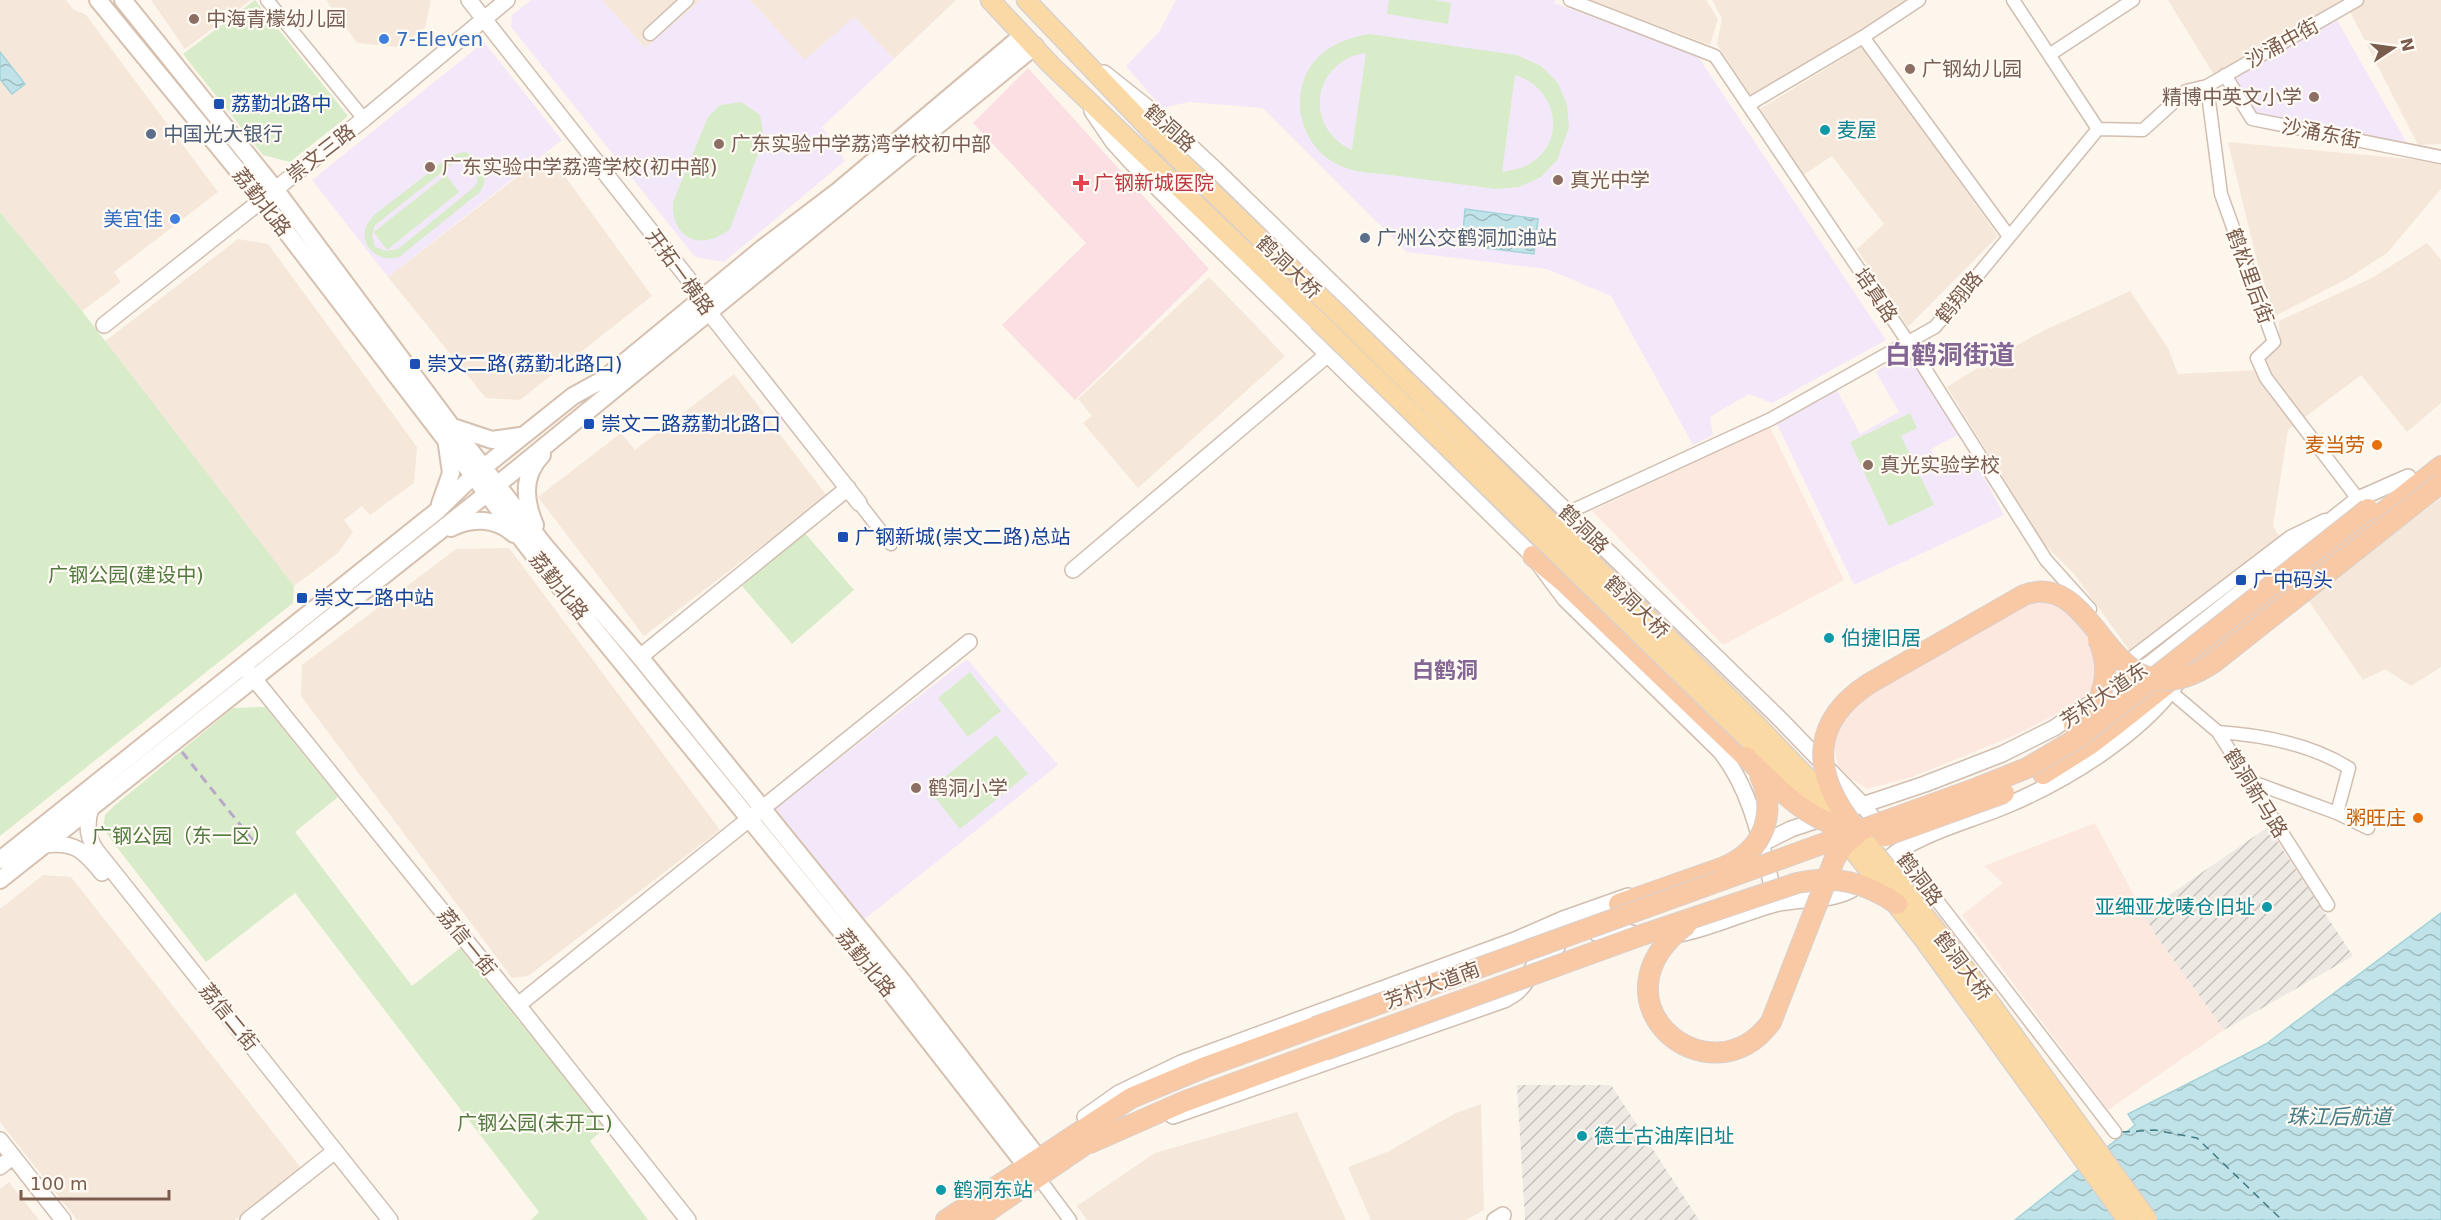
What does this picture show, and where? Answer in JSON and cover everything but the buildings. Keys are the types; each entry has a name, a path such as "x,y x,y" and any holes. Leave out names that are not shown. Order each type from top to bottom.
{"highway":[{"name":"芳村大道东","path":"1820,845 2012,775 2065,747 2363,504 2408,477 2441,452"},
{"name":"芳村大道东","path":"1917,825 2010,790 2043,774 2089,746 2441,466"},
{"path":"1852,824 1830,790 1823,760 1824,742 1830,726 1849,699 1870,683 2031,592 2047,591 2061,596 2083,614 2120,660 2139,673 2169,680 2191,675 2213,663 2441,483"},
{"path":"1533,556 1632,646 1796,805 1823,821 1869,833 1917,825"},
{"path":"1820,845 1889,810 2023,757 2052,742 2086,717 2100,698 2106,671 2102,647 2083,614"},
{"path":"1511,949 1743,858 1760,838 1768,808 1761,778 1746,757"},
{"path":"1697,916 1670,937 1655,956 1649,972 1648,999 1659,1024 1680,1043 1705,1052 1728,1051 1753,1041 1771,1022 1835,858 1849,840 1877,825"},
{"name":"芳村大道南","path":"975,1220 1040,1163 1085,1146 1117,1122 1150,1102 1917,825"},
{"name":"芳村大道南","path":"946,1220 1040,1163 1117,1106 1144,1092 1320,1039 1511,949 1820,845"},
{"path":"1320,1039 1788,886 1815,881 1841,881 1866,886 1897,904"}],"main road":[{"name":"荔勤北路","path":"98,0 493,488 749,819 889,990 1040,1163"},
{"name":"荔勤北路","path":"123,0 275,189 449,434"},
{"path":"990,0 1077,89"},
{"name":"鹤洞路","path":"1026,0 1068,44"},
{"path":"0,860 432,537 582,414 704,305 838,191 1029,40"},
{"name":"鹤洞大桥","path":"1068,44 1325,314 1842,835 1897,904 2127,1220"},
{"name":"鹤洞大桥","path":"1077,89 1325,314 1757,724 1852,824 1955,953 2148,1220"},
{"path":"0,880 91,808 437,511 479,471 573,396 604,379 704,305"},
{"path":"573,396 569,409 574,414 582,414"},
{"path":"537,547 526,489 528,477 537,460 582,414"},
{"path":"437,511 452,473 449,434 503,440 525,434"},
{"path":"432,537 461,523 479,520 494,522 537,547"},
{"name":"荔勤北路","path":"537,547 640,657 902,981 1040,1163"}],"street":[{"path":"267,0 364,119"},
{"name":"开拓一横路","path":"469,0 690,281 704,305 891,544"},
{"name":"崇文三路","path":"104,326 364,119 507,0"},
{"path":"650,34 687,0"},
{"name":"培真路","path":"1570,0 1715,56 1908,342 2046,560 2104,625 2130,659"},
{"path":"1748,105 1863,37 1919,0"},
{"path":"2013,0 2098,129 2143,130 2186,91 2207,86"},
{"path":"2049,55 2133,0"},
{"name":"沙涌中街","path":"2207,86 2357,0"},
{"path":"1863,37 2008,236"},
{"name":"鹤洞路","path":"1068,44 1157,115 1207,161 1779,718 1862,804 2115,1132"},
{"name":"沙涌东街","path":"2225,75 2252,119 2441,157"},
{"name":"鹤松里后街","path":"2207,86 2221,194 2274,342 2258,358 2266,378 2363,504"},
{"path":"1077,89 1113,142 1132,163 1510,533 1533,556 1565,599 1720,751 1731,765 1745,794 1777,904"},
{"name":"鹤翔路","path":"1567,513 1771,419 1935,327 2098,129"},
{"path":"1073,570 1327,355"},
{"path":"640,657 848,488"},
{"path":"1510,533 1527,533 1539,525 1547,506 1544,491"},
{"name":"芳村大道东","path":"1761,844 1791,829 1925,784 2002,754 2038,737 2079,713 2151,663 2342,512 2363,504"},
{"path":"2079,713 2130,659 2290,537 2342,512"},
{"path":"518,1005 969,642"},
{"name":"芳村大道东","path":"1777,904 1834,896 1850,891 1899,851 2022,799 2054,782 2121,737 2149,715 2171,692 2190,666"},
{"name":"荔信一街","path":"249,672 518,1005 687,1220"},
{"name":"鹤洞新马路","path":"2171,692 2218,732 2328,905"},
{"path":"2218,732 2248,734 2327,754 2349,768 2337,813"},
{"path":"2247,780 2337,813 2368,828"},
{"name":"荔信二街","path":"91,808 87,825 90,840 96,850 331,1154 377,1220"},
{"name":"荔信二街","path":"45,845 68,844 88,857 331,1154 390,1220"},
{"name":"芳村大道南","path":"1040,1163 1080,1121 1119,1093 1167,1069 1511,949 1563,919 1742,854 1761,844"},
{"name":"芳村大道南","path":"1085,1146 1495,1004 1520,990 1533,964 1542,953 1604,930 1615,929 1652,937 1677,935 1777,904"},
{"path":"1511,949 1528,947 1533,964"},
{"path":"0,1140 63,1220"},
{"path":"248,1220 331,1154"},
{"path":"0,1167 13,1156"},
{"path":"1040,1163 1070,1220"}],"shaded area":[{"path":"0,0 66,0 73,9 86,15 218,192 114,272 121,282 82,311 0,212"},
{"path":"151,0 251,0 185,49"},
{"path":"326,0 431,0 425,28 397,47 357,43"},
{"name":"广东实验中学荔湾学校初中部","path":"531,0 602,0 645,48 701,0 750,0 805,60 854,17 894,59 822,127 845,161 724,262 695,257 511,27 512,15"},
{"path":"602,0 701,0 645,48"},
{"path":"750,0 956,0 894,59 854,18 805,61"},
{"name":"真光中学","path":"1176,0 1556,0 1554,3 1697,55 1886,340 1772,403 1749,394 1710,417 1713,435 1693,445 1611,296 1547,269 1407,252 1263,108 1189,102 1162,108 1126,66 1159,32"},
{"path":"1590,0 1706,0 1718,19 1710,45"},
{"path":"1712,0 1911,0 1752,98 1717,44 1722,18"},
{"path":"2168,0 2441,0 2441,144 2418,145 2345,2 2214,75"},
{"name":"精博中英文小学","path":"2337,20 2408,145 2258,116 2235,77"},
{"name":"广东实验中学荔湾学校(初中部)","path":"484,42 562,140 388,277 312,180"},
{"path":"1863,46 1998,236 1908,327 1857,249 1884,224 1832,156 1803,175 1760,109"},
{"name":"广钢新城医院","path":"1028,68 1209,269 1075,400 1002,325 1086,243 973,123"},
{"path":"2228,142 2441,162 2441,189 2387,253 2347,279 2275,316 2258,265"},
{"path":"548,153 652,296 520,400 486,398 388,277"},
{"path":"238,239 268,244 417,447 414,483 370,515 362,506 344,520 353,532 338,553 294,586 104,342"},
{"path":"2427,243 2441,260 2441,403 2407,432 2361,375 2288,430 2273,526 2280,537 2202,599 2129,650 2075,575 2044,544 1947,387 2045,330 2130,291 2168,348 2178,374 2256,370 2279,341 2279,321 2372,278"},
{"path":"1209,277 1285,356 1138,488 1083,423 1092,416 1078,399"},
{"name":"真光实验学校","path":"1910,349 1960,434 1931,449 1943,473 1973,457 2004,515 1854,585 1777,424 1837,390 1860,434 1899,412 1876,372"},
{"path":"734,374 827,496 644,636 538,497 621,433 635,450"},
{"path":"1770,427 1844,580 1723,645 1592,511"},
{"path":"2441,498 2441,667 2411,686 2385,669 2363,680 2308,600"},
{"path":"509,548 720,830 528,976 512,978 301,696 302,665 456,549"},
{"path":"2050,596 2078,618 2095,646 2096,683 2077,704 2011,737 1912,777 1867,789 1850,778 1838,766 1834,746 1836,727 1846,709 1881,682 2024,601"},
{"name":"鹤洞小学","path":"967,659 1058,765 861,922 772,811"},
{"path":"2095,823 2155,934 2224,1030 2108,1110 1962,915 2003,883 1984,866"},
{"path":"2268,827 2353,956 2224,1030 2155,934 2143,913"},
{"path":"43,875 71,877 301,1168 235,1220 77,1220 0,1122 0,909"},
{"name":"德士古油库旧址","path":"1517,1085 1611,1085 1699,1220 1525,1220"},
{"path":"1481,1104 1484,1210 1466,1220 1371,1220 1348,1167 1387,1152 1456,1113"},
{"path":"1297,1112 1346,1220 1087,1220 1077,1206 1155,1153"},
{"path":"9,1182 39,1220 0,1220 0,1189"}],"green space":[{"path":"255,0 348,116 290,162 263,155 183,54"},
{"path":"1389,0 1435,0 1451,3 1448,24 1387,14"},
{"path":"1369,34 1517,55 1541,66 1558,83 1567,105 1569,128 1557,160 1541,177 1519,187 1496,189 1362,172 1334,162 1314,145 1307,134 1300,109 1300,96 1307,72 1320,55 1358,36","holes":["1366,53 1352,149 1352,150 1336,140 1326,126 1320,111 1320,96 1325,81 1334,68 1348,58","1515,75 1529,81 1548,102 1553,129 1542,154 1526,166 1502,172"]},
{"path":"741,102 760,115 764,138 730,229 709,240 690,238 677,225 673,202 708,117 720,105"},
{"path":"465,152 481,163 485,179 480,192 399,257 390,258 375,254 366,243 366,228 370,220 382,208 451,155","holes":["461,160 471,162 478,172 477,183 473,188 398,249 386,251 375,247 372,235 375,225 455,162"]},
{"path":"446,175 459,192 387,250 374,232"},
{"name":"广钢公园(建设中)","path":"0,212 82,311 294,586 293,603 0,836"},
{"path":"1910,413 1917,428 1901,436 1934,505 1889,526 1850,442"},
{"path":"804,532 854,590 792,644 742,586"},
{"path":"970,672 1001,711 968,737 938,698"},
{"name":"广钢公园(未开工)","path":"265,707 338,797 295,832 412,986 460,948 605,1128 590,1141 648,1220 531,1220 539,1212 295,893 206,962 112,841 103,828 105,815 114,806 233,708"},
{"path":"996,735 1028,774 960,829 929,790"}],"water":[{"path":"0,52 25,84 12,94 0,79"},
{"path":"1465,209 1538,219 1534,254 1462,245"},
{"name":"珠江后航道","path":"2441,913 2441,1220 2015,1220 2135,1125 2128,1114 2266,1044"}],"ferry route":[{"path":"2122,1132 2155,1130 2197,1138 2282,1220"}],"railway":[{"path":"182,752 254,842"}],"place":[{"name":"中海青檬幼儿园","path":"194,19"},
{"name":"7-Eleven","path":"384,39"},
{"name":"广钢幼儿园","path":"1910,69"},
{"name":"精博中英文小学","path":"2314,97"},
{"name":"荔勤北路中","path":"219,104"},
{"name":"麦屋","path":"1825,130"},
{"name":"中国光大银行","path":"151,134"},
{"name":"广东实验中学荔湾学校初中部","path":"719,144"},
{"name":"广东实验中学荔湾学校(初中部)","path":"430,167"},
{"name":"真光中学","path":"1558,180"},
{"name":"广钢新城医院","path":"1081,183"},
{"name":"美宜佳","path":"175,219"},
{"name":"广州公交鹤洞加油站","path":"1365,238"},
{"name":"崇文二路(荔勤北路口)","path":"415,364"},
{"name":"崇文二路荔勤北路口","path":"589,424"},
{"name":"麦当劳","path":"2377,445"},
{"name":"真光实验学校","path":"1868,465"},
{"name":"广钢新城(崇文二路)总站","path":"843,537"},
{"name":"广中码头","path":"2241,580"},
{"name":"崇文二路中站","path":"302,598"},
{"name":"伯捷旧居","path":"1829,638"},
{"name":"鹤洞小学","path":"916,788"},
{"name":"粥旺庄","path":"2418,818"},
{"name":"亚细亚龙唛仓旧址","path":"2267,907"},
{"name":"德士古油库旧址","path":"1582,1136"},
{"name":"鹤洞东站","path":"941,1190"}],"district":[{"name":"白鹤洞街道","path":"1950,355"},
{"name":"白鹤洞","path":"1445,670"}],"park label":[{"name":"广钢公园（东一区）","path":"182,836"}]}
